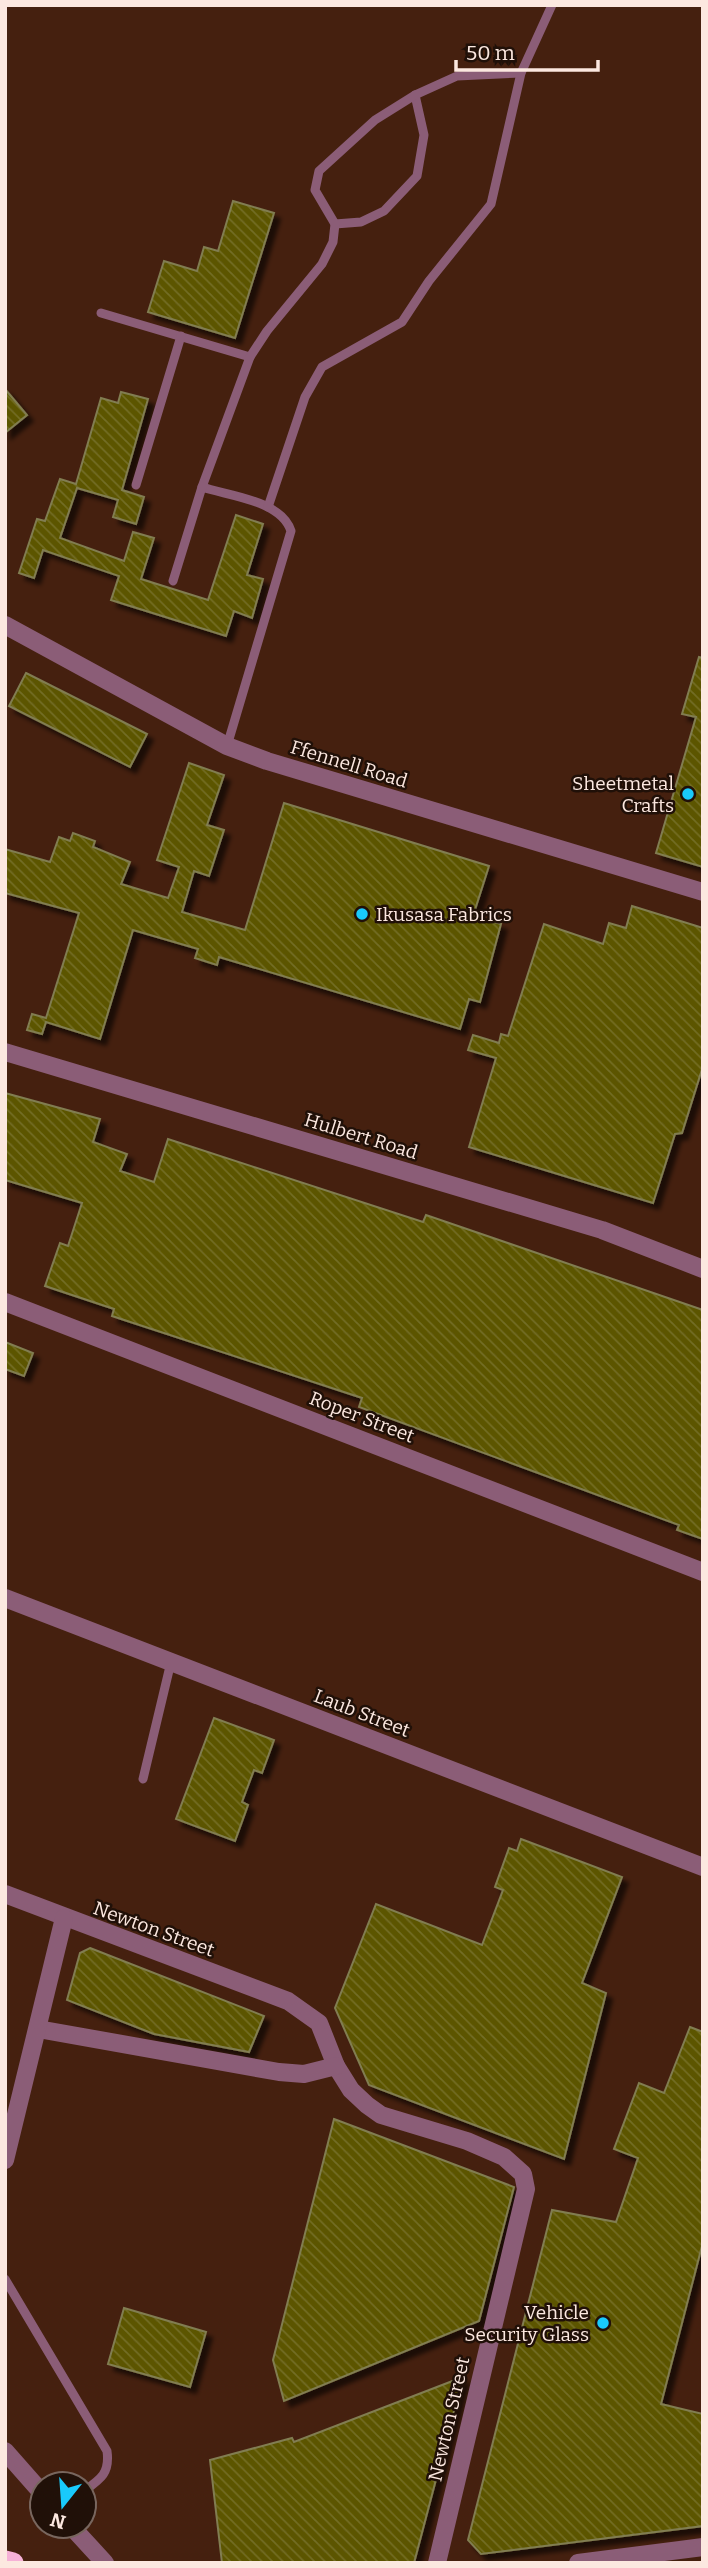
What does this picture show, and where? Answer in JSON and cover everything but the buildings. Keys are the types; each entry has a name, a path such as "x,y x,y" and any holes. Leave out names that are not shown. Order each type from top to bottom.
{"highway":[{"path":"5,2561 13,2563"}],"street":[{"name":"Ffennell Road","path":"5,625 227,746 280,765 703,891"},
{"name":"Hulbert Road","path":"5,1052 601,1230 703,1269"},
{"name":"Roper Street","path":"5,1302 703,1572"},
{"name":"Laub Street","path":"5,1598 703,1867"},
{"name":"Newton Street","path":"5,1894 288,2001 319,2023 337,2066 351,2090 381,2115 467,2141 504,2157 523,2174 526,2189 437,2563"},
{"path":"5,2160 64,1918"},
{"path":"38,2029 279,2072 304,2074 337,2066"},
{"path":"5,2451 28,2477"},
{"path":"84,2540 106,2563"},
{"path":"578,2563 703,2547"}],"lane":[{"path":"268,507 305,397 322,367 402,323 429,282 491,204 522,73 552,5"},
{"path":"173,581 202,487 250,357 267,331 323,264 333,242 335,224 315,190 319,171 375,120 415,95 457,76 522,73"},
{"path":"335,224 361,222 384,211 418,176 424,135 415,95"},
{"path":"101,313 250,357"},
{"path":"136,485 181,336"},
{"path":"202,487 268,507 288,521 289,544 227,746"},
{"path":"143,1779 171,1661"},
{"path":"5,2279 107,2451 109,2466 98,2481"}],"place":[{"name":"Sheetmetal Crafts","path":"688,794"},
{"name":"Ikusasa Fabrics","path":"362,914"},
{"name":"Vehicle Security Glass","path":"603,2323"}]}
